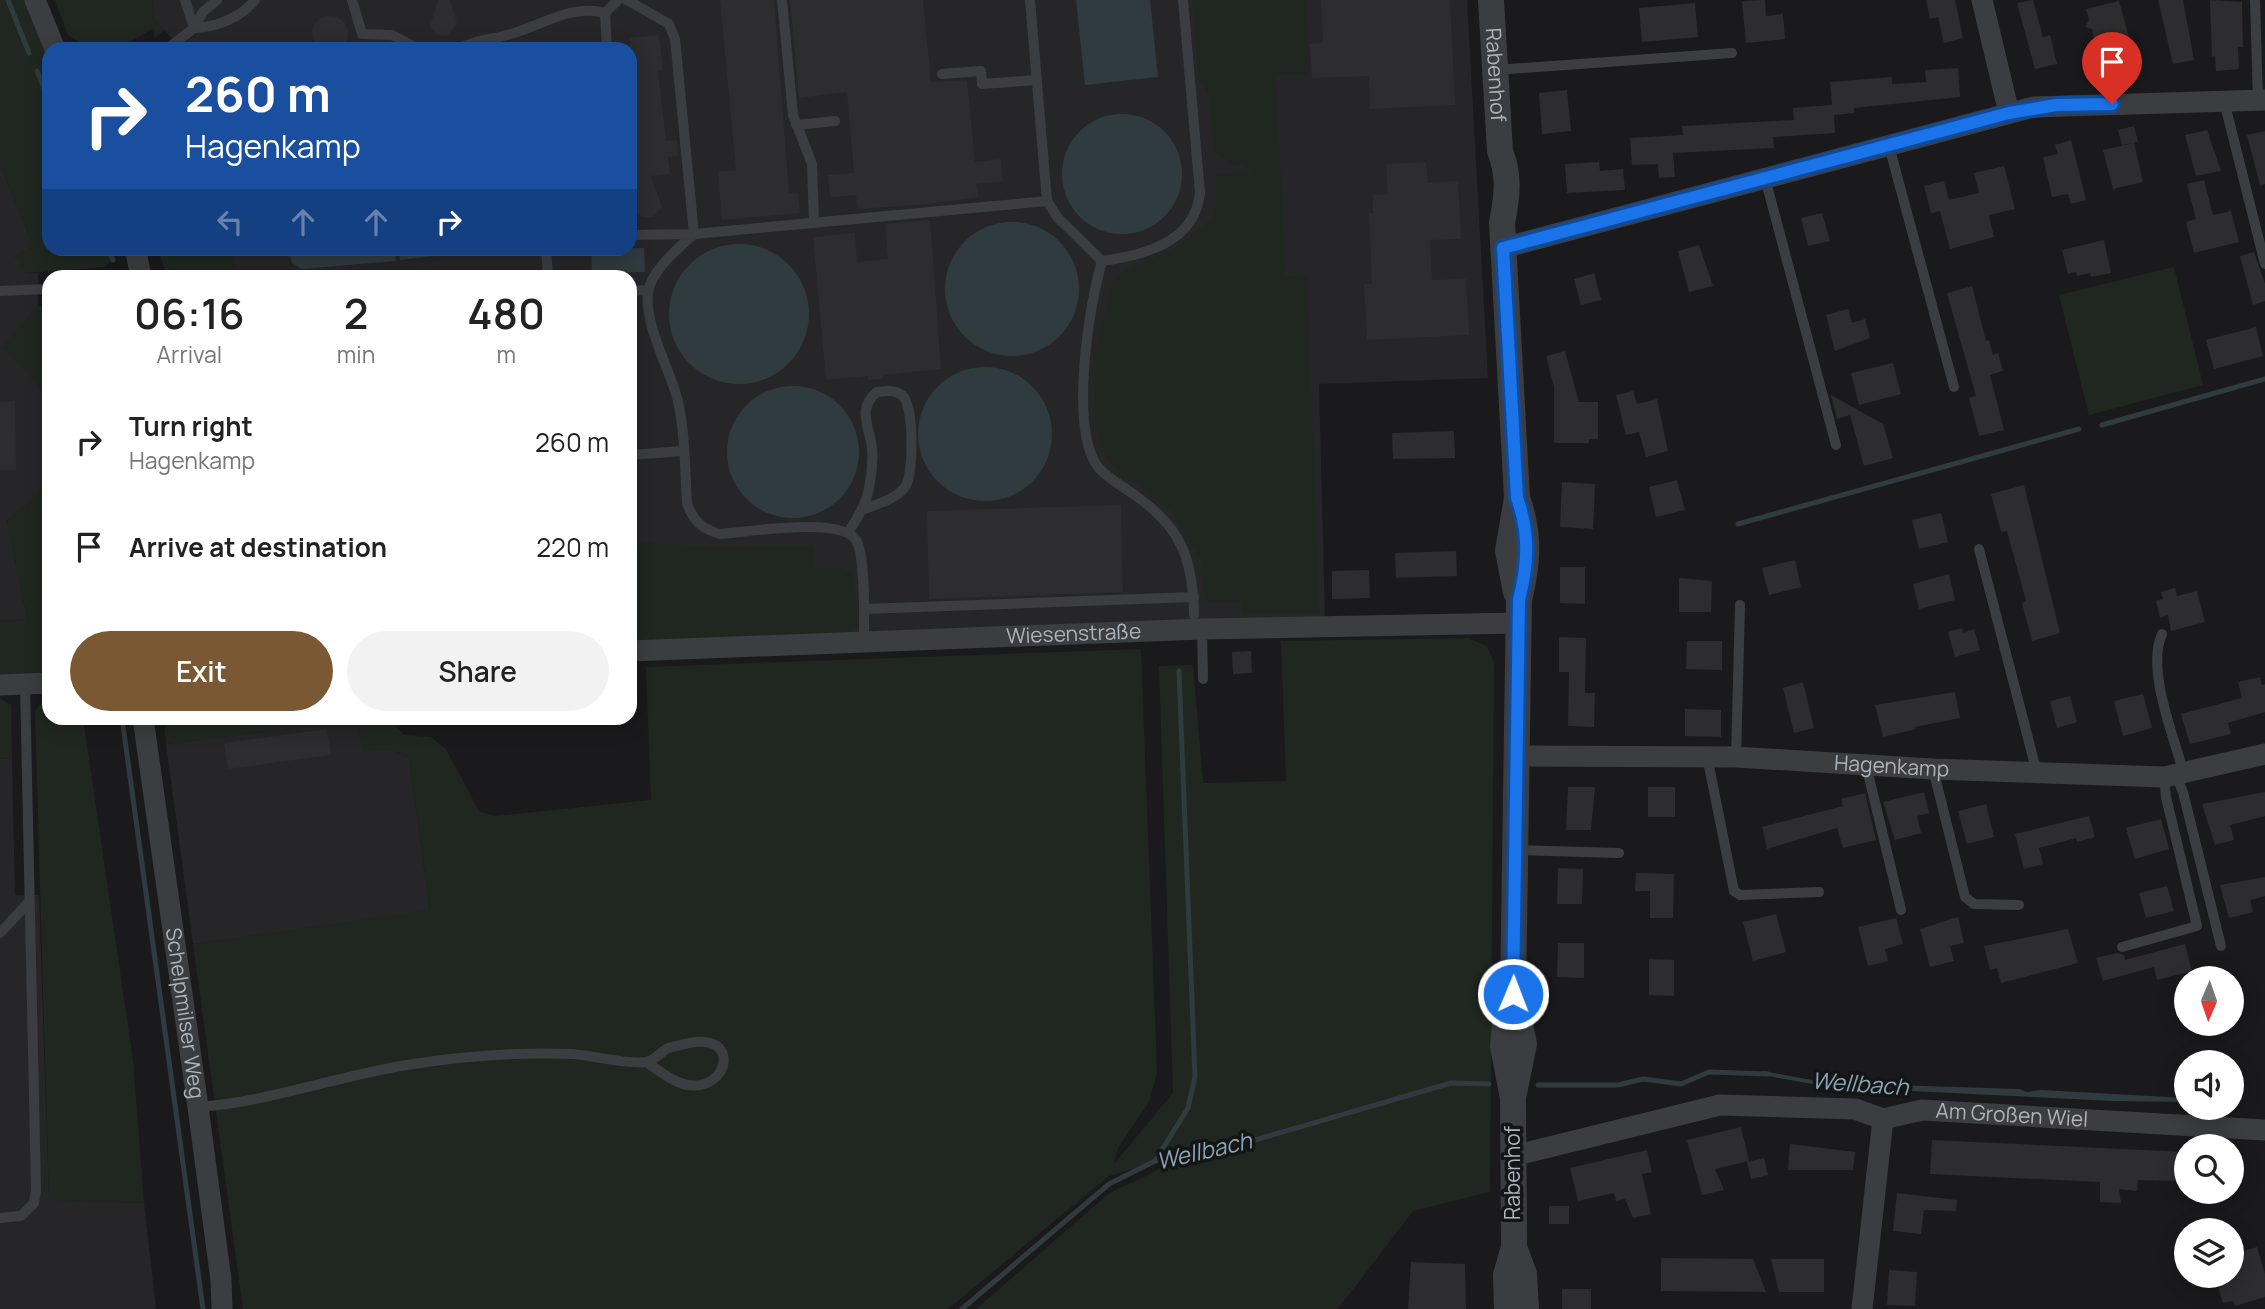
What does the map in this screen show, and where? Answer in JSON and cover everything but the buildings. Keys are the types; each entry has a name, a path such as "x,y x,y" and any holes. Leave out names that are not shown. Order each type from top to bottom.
{"street":[{"path":"35,0 52,42"},
{"name":"Rabenhof","path":"1491,0 1500,151 1506,166 1508,192 1502,235 1517,498 1524,520 1528,548 1519,611 1513,994 1505,1020 1503,1046 1513,1098 1514,1247 1506,1275 1507,1309"},
{"path":"1982,0 2009,113"},
{"path":"1502,235 1765,178 2009,113 2056,105 2261,100"},
{"name":"Wiesenstraße","path":"637,651 864,642 1198,622 1519,611"},
{"path":"0,685 42,683"},
{"name":"Schelpmilser Weg","path":"144,725 198,1107 221,1280 222,1309"},
{"name":"Hagenkamp","path":"1517,755 1707,756 1933,769 2175,776 2265,754"},
{"name":"Am Großen Wiel","path":"1513,1156 1720,1105 1855,1109 1883,1119 1922,1111 2265,1130"},
{"path":"1863,1309 1883,1119"},
{"name":"Rabenhof","path":"1514,1247 1524,1274 1526,1309"}],"lane":[{"path":"185,0 194,28"},
{"path":"176,42 194,28 203,12 217,0"},
{"path":"194,28 218,24 245,11 255,0"},
{"path":"352,0 360,30 366,36 367,42"},
{"path":"607,42 605,13 618,0"},
{"path":"627,0 663,19 673,28 694,234"},
{"path":"782,0 796,125 812,164 814,223"},
{"path":"1030,0 1047,201 1058,218 1102,261"},
{"path":"1102,261 1146,251 1169,241 1187,228 1198,210 1200,193 1183,0"},
{"path":"2255,0 2261,100"},
{"path":"472,42 507,36 581,10 605,13"},
{"path":"366,36 391,35 404,42"},
{"path":"1495,70 1732,53"},
{"path":"942,74 981,71 982,85 1037,80"},
{"path":"2224,101 2265,264"},
{"path":"796,125 835,121"},
{"path":"1889,146 1954,387"},
{"path":"1765,178 1836,445"},
{"path":"637,235 694,234 1047,201"},
{"path":"694,234 672,254 648,290 649,311 677,397 687,503 691,515 708,531 720,534 824,527 848,533 856,540 860,550 864,642"},
{"path":"1102,261 1090,317 1084,365 1090,452 1099,469 1156,509 1177,534 1192,576 1203,679"},
{"path":"0,291 42,289"},
{"path":"637,291 648,290"},
{"path":"848,533 869,492 872,450 865,416 866,405 877,392 895,391 902,396 910,414 910,477 896,497 862,510"},
{"path":"637,454 683,451"},
{"path":"1979,549 2037,773"},
{"path":"863,609 1194,597"},
{"path":"1736,757 1740,605"},
{"path":"2162,634 2157,645 2156,667 2175,776 2183,792 2221,946"},
{"path":"1,1219 21,1216 34,1203 36,1189 25,684"},
{"path":"1707,756 1734,891 1740,895 1819,892"},
{"path":"1866,765 1901,910"},
{"path":"1933,769 1965,897 1974,904 2019,905"},
{"path":"2122,947 2197,926 2166,797 2175,776"},
{"path":"1516,850 1619,853"},
{"path":"0,933 28,903"},
{"path":"198,1107 230,1105 407,1065 536,1053 646,1062 677,1082 694,1087 711,1082 719,1074 724,1056 720,1046 712,1042 696,1042 667,1049 646,1062"}],"shaded area":[{"path":"0,0 25,0 42,42 42,256 114,256 106,267 28,273 13,256 34,247 0,165"},
{"path":"55,0 152,0 154,19 164,30 155,38 152,29 130,42 79,42 68,35"},
{"path":"152,0 1467,0 1488,378 1319,384 1325,618 637,642 637,270 234,270 233,256 637,256 637,42 175,42 154,19"},
{"path":"1076,0 1150,0 1158,77 1085,85"},
{"path":"1192,0 1306,0 1309,74 1276,75 1285,276 1307,277 1319,613 1243,615 1242,601 1207,602 1200,573 1202,560 1186,539 1174,513 1111,464 1100,446 1096,429 1094,359 1112,284 1121,273 1181,245 1212,218 1216,207 1216,174 1255,172 1243,165 1233,165 1214,151 1210,99 1200,81"},
{"path":"1122,114 1145,118 1164,132 1178,151 1182,174 1178,197 1164,216 1145,230 1122,234 1099,230 1080,216 1066,197 1062,174 1066,151 1080,132 1099,118"},
{"path":"0,165 34,247 14,256 28,273 38,273 38,306 2,348 26,370 42,390 42,485 32,501 7,520 27,619 0,621"},
{"path":"1012,222 1037,228 1059,242 1073,264 1079,289 1073,314 1059,336 1037,350 1012,356 987,350 965,336 951,314 945,289 951,264 965,242 987,228"},
{"path":"739,244 766,249 789,264 804,287 809,314 804,341 789,364 766,379 739,384 712,379 689,364 674,341 669,314 674,287 689,264 712,249"},
{"path":"637,248 644,248 645,272 592,270 591,256 637,256"},
{"path":"160,256 233,256 234,270 165,270"},
{"path":"290,256 396,256 396,261 302,269 292,263"},
{"path":"400,256 435,256 400,260"},
{"path":"2174,267 2203,385 2089,415 2059,295"},
{"path":"38,306 42,306 42,392 35,381 1,348"},
{"path":"985,367 1010,373 1032,387 1046,409 1052,434 1046,459 1032,481 1010,495 985,501 960,495 938,481 924,459 918,434 924,409 938,387 960,373"},
{"path":"793,386 818,391 840,405 854,427 859,452 854,477 840,499 818,513 793,518 768,513 746,499 732,477 727,452 732,427 746,405 768,391"},
{"path":"42,483 42,673 0,675 0,621 27,619 7,520 32,501"},
{"path":"637,542 718,547 811,545 815,550 815,569 840,568 854,574 857,626 849,634 637,642"},
{"path":"1468,638 1487,646 1494,663 1490,1192 1413,1211 1338,1309 976,1309 1106,1196 1150,1174 1171,1157 1109,1176 948,1309 243,1309 193,944 430,910 409,758 390,749 362,752 359,725 395,725 404,735 431,737 446,749 479,811 495,816 651,800 646,667 1141,649 1157,1072 1149,1102 1118,1148 1114,1164 1173,1093 1159,666 1193,665 1203,783 1286,781 1281,641"},
{"path":"0,698 11,705 12,758 0,759"},
{"path":"42,702 42,725 84,725 133,1060 144,1203 49,1200 35,710"},
{"path":"165,725 325,725 166,744"},
{"path":"318,725 364,725 390,749 409,758 430,911 193,944 166,744"},
{"path":"12,758 15,895 39,895 49,1199 144,1203 156,1309 0,1309 0,759"},
{"path":"1763,1071 1827,1083 2174,1097 2174,1102 1828,1087 1763,1075"}],"waterway":[{"path":"8,0 29,53"},
{"path":"37,71 42,84"},
{"path":"111,256 113,260"},
{"path":"2102,425 2265,379"},
{"path":"1738,524 2079,429"},
{"path":"1155,1161 1188,1108 1195,1077 1179,671"},
{"path":"123,725 203,1309"},
{"name":"Wellbach","path":"1538,1085 1618,1085 1643,1079 1681,1084 1709,1072 1768,1074"},
{"name":"Wellbach","path":"962,1309 1109,1184 1155,1161 1231,1147 1451,1083 1489,1084"}],"route":[{"path":"1513,994 1519,600 1525,578 1528,548 1524,520 1517,498 1503,248 2034,107 2112,104"}]}
